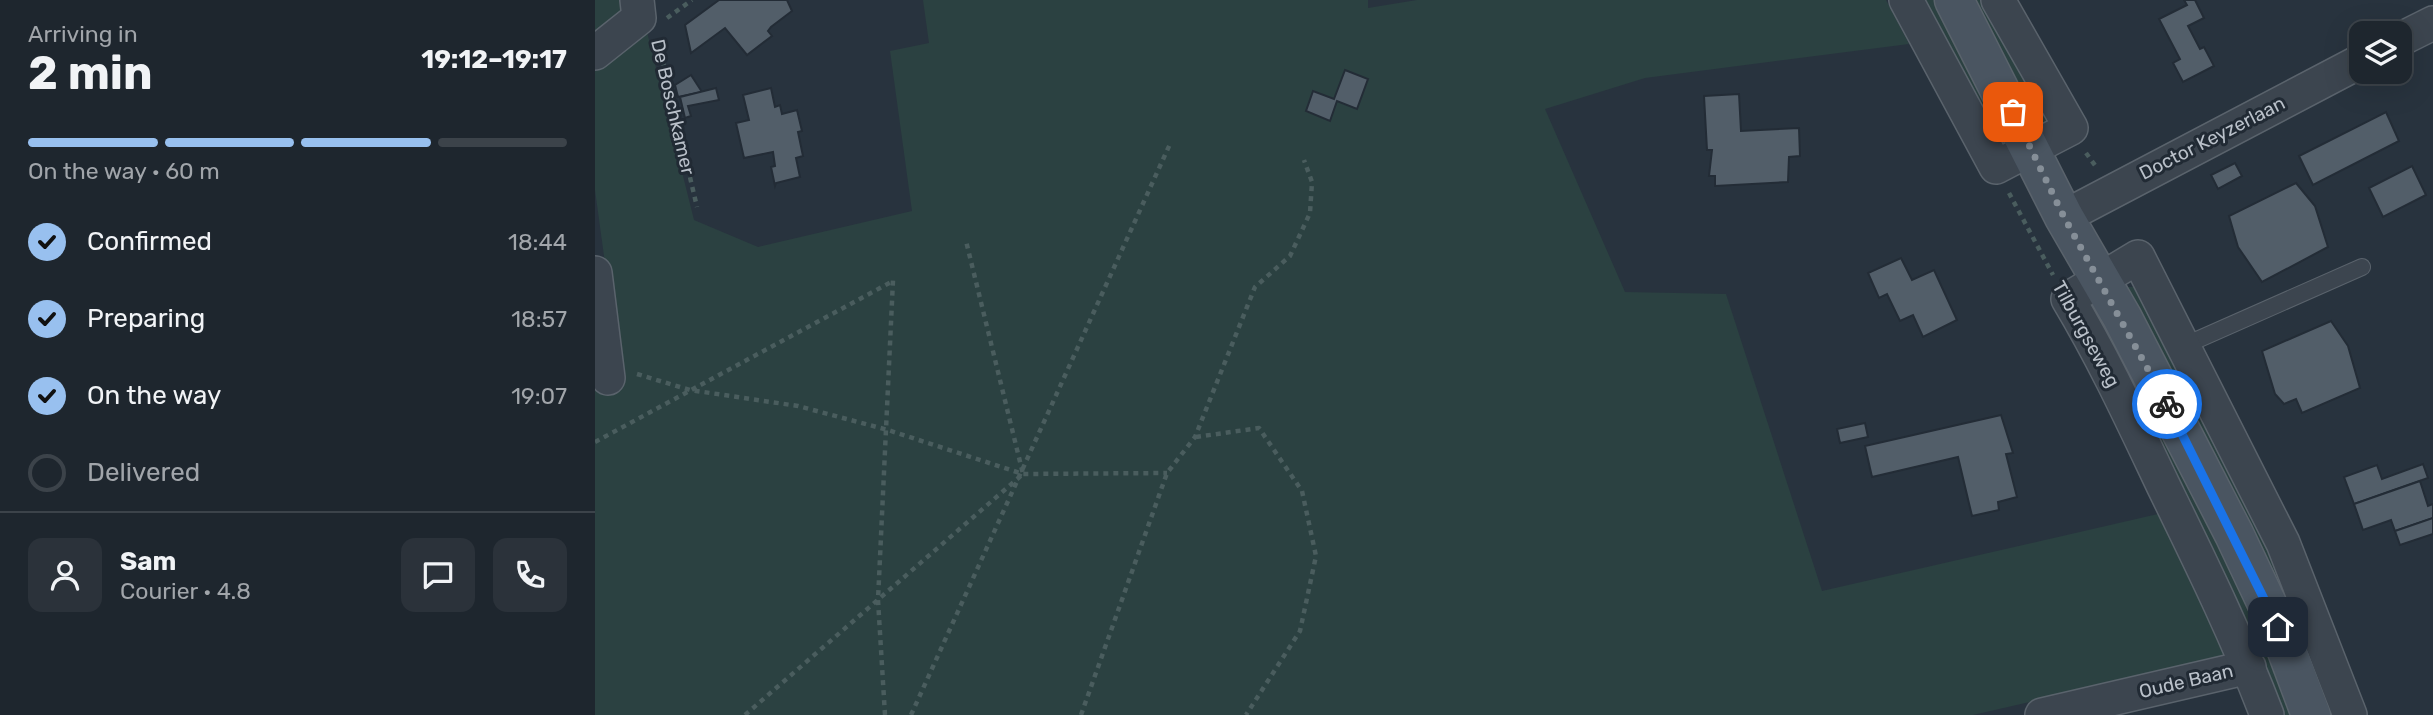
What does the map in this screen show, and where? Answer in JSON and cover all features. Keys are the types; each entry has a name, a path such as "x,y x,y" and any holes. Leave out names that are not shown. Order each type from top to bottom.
{"street":[{"path":"1906,0 1996,167 2071,128 1998,0"},
{"name":"Tilburgseweg","path":"1954,0 2064,217 2100,279 2263,594 2311,715"},
{"name":"De Boschkamer","path":"595,53 643,13"},
{"path":"2412,34 2433,23"},
{"name":"Doctor Keyzerlaan","path":"2064,217 2349,67"},
{"path":"2068,299 2138,257 2181,347 2283,543 2350,715"},
{"path":"595,273 607,371"},
{"name":"Tilburgseweg","path":"2068,299 2096,346 2128,410 2249,667 2267,715"},
{"name":"Oude Baan","path":"2042,715 2249,667"}],"lane":[{"path":"2181,347 2362,267"}],"path":[{"path":"643,13 663,21 692,0"},
{"name":"De Boschkamer","path":"643,13 697,207"},
{"path":"911,715 1023,474 1170,144"},
{"path":"1081,715 1167,473 1195,437 1255,287 1290,256 1310,213 1312,182 1304,160"},
{"name":"Tilburgseweg","path":"1996,167 2068,299"},
{"path":"966,241 1023,474"},
{"path":"595,442 893,281 878,600 885,715"},
{"path":"607,371 690,390 798,406 888,430 1023,474 1167,473"},
{"path":"1195,437 1259,428 1302,491 1316,556 1300,631 1246,715"},
{"path":"745,715 1023,474"}],"green space":[{"path":"595,0 627,0 627,12 595,41"},
{"path":"923,0 1368,0 1368,8 1417,0 1886,0 1909,44 1645,78 1545,109 1625,292 1726,294 1822,591 2158,514 2226,657 1973,715 595,715 595,387 620,373 595,190 595,67 646,28 694,220 758,247 912,211 890,51 929,43"},
{"path":"1922,0 1937,0 2013,143 1998,146"},
{"path":"1970,0 1982,0 2049,120 2040,129"},
{"path":"2124,287 2140,287 2265,540 2335,715 2326,715"},
{"path":"2096,302 2229,555 2297,715 2282,715 2089,307"}],"building":[{"path":"719,0 787,0 792,11 771,27 768,31 772,36 747,55 725,28 691,53 685,25"},
{"path":"2184,0 2195,0 2204,18 2188,26 2200,49 2204,47 2214,66 2183,82 2173,63 2180,59 2159,19 2187,5"},
{"path":"1345,70 1368,79 1357,109 1337,101 1330,121 1306,111 1313,91 1334,99"},
{"path":"691,75 702,92 678,97 675,85"},
{"path":"716,88 719,100 688,106 691,116 685,118 680,97"},
{"path":"771,88 775,107 780,105 782,114 797,110 802,131 798,132 803,156 796,158 800,177 776,183 775,186 771,167 775,166 773,152 744,158 736,123 749,120 743,95"},
{"path":"1739,94 1741,131 1799,128 1800,156 1789,157 1788,182 1715,186 1715,176 1709,176 1712,150 1707,150 1704,96"},
{"path":"2386,112 2399,141 2313,185 2299,156"},
{"path":"2235,163 2242,176 2218,189 2211,175"},
{"path":"2412,166 2426,195 2383,217 2369,188"},
{"path":"2296,183 2315,206 2328,247 2262,282 2238,247 2229,216"},
{"path":"1901,258 1912,280 1934,270 1957,320 1923,337 1913,315 1900,321 1887,294 1879,298 1868,273"},
{"path":"2331,321 2348,346 2360,388 2302,413 2296,399 2284,404 2275,394 2262,351"},
{"path":"2001,415 2013,453 2006,454 2017,497 1998,502 1999,510 1972,516 1958,457 1872,477 1865,446"},
{"path":"1865,423 1868,437 1840,443 1837,429"},
{"path":"2423,464 2428,478 2354,504 2344,477 2377,465 2382,479"},
{"path":"2420,481 2428,506 2433,504 2433,518 2395,531 2391,520 2363,530 2354,504"},
{"path":"2433,518 2433,534 2400,545 2395,531"}],"way so far":[{"path":"2013,112 2064,217 2122,317 2167,404"}],"route":[{"path":"2167,404 2278,627"}]}
